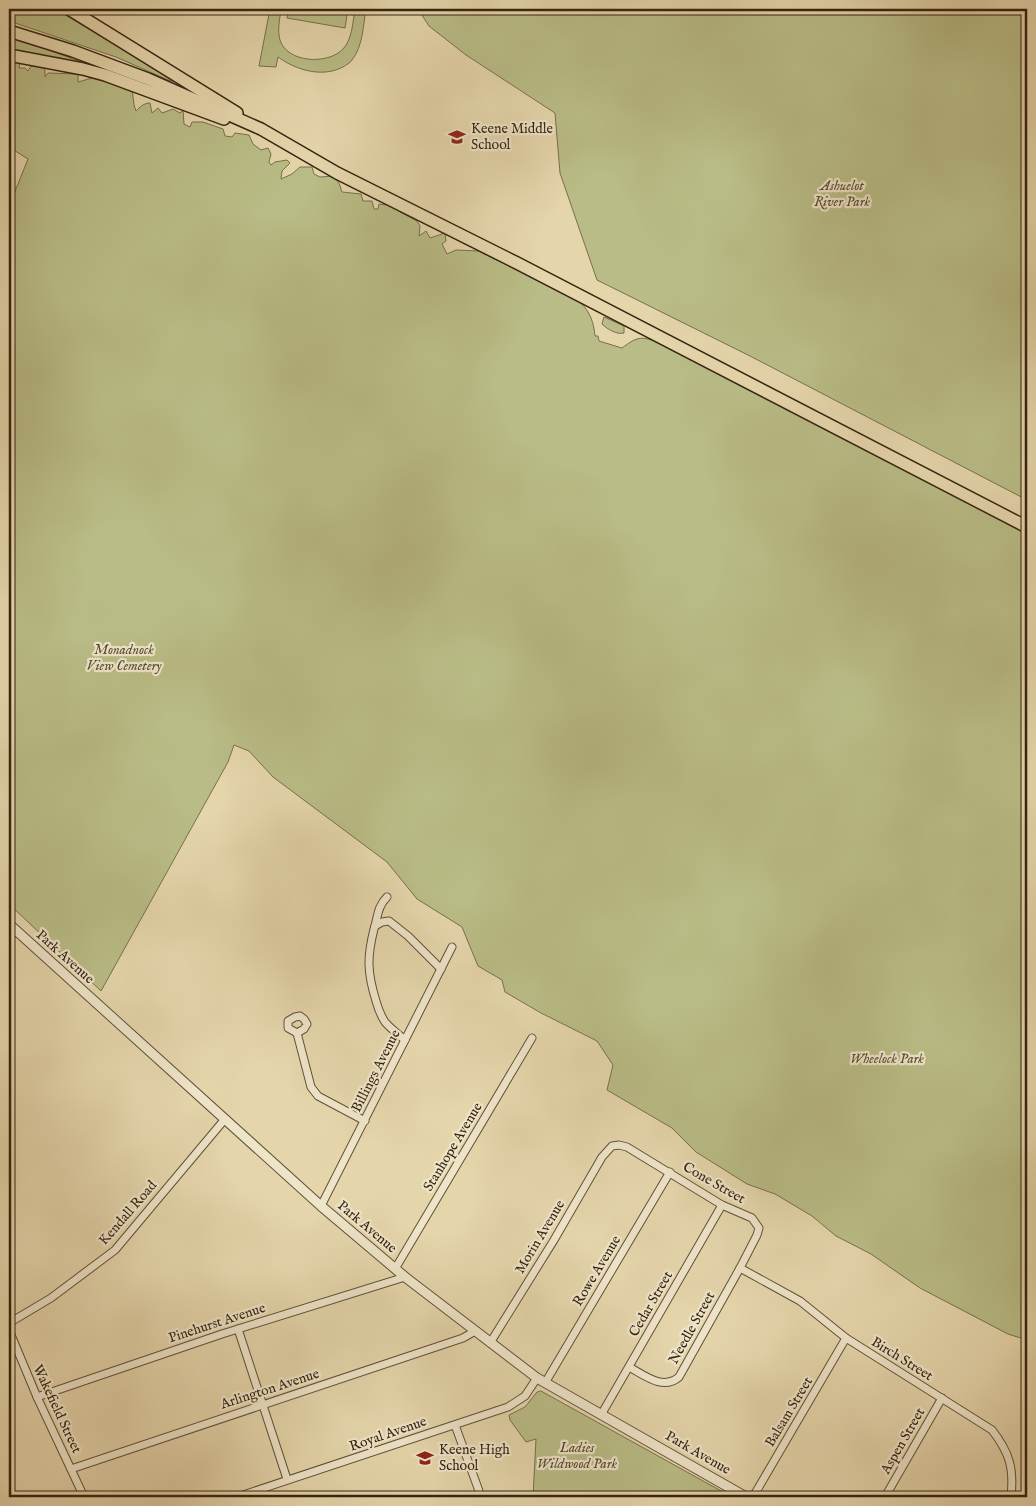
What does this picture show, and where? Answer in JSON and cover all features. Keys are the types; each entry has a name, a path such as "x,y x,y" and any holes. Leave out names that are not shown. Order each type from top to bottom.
{"highway":[{"path":"69,9 222,102 261,129 337,172 1027,527"},
{"path":"9,31 73,51 148,79 261,129"},
{"path":"9,55 105,75 191,108 261,129"}],"street":[{"path":"386,897 377,912 368,971 384,1020 390,1028 406,1040"},
{"path":"375,926 389,921 408,936 441,970"},
{"name":"Park Avenue","path":"9,924 321,1206 405,1277 536,1378 746,1497"},
{"name":"Billings Avenue","path":"321,1206 452,947"},
{"path":"297,1033 311,1086 318,1096 365,1120"},
{"name":"Stanhope Avenue","path":"395,1269 532,1038"},
{"name":"Kendall Road","path":"9,1322 51,1298 115,1250 225,1119"},
{"name":"Cone Street","path":"612,1146 627,1147 722,1205 752,1218 759,1228 740,1268"},
{"name":"Morin Avenue","path":"490,1343 554,1240 602,1157 612,1146"},
{"name":"Rowe Avenue","path":"545,1383 670,1172"},
{"name":"Cedar Street","path":"601,1415 722,1205"},
{"name":"Birch Street","path":"740,1268 800,1301 846,1338 992,1430 999,1439 1011,1464 1011,1497"},
{"name":"Needle Street","path":"629,1367 662,1383 674,1382 679,1377 740,1268"},
{"name":"Pinehurst Avenue","path":"37,1397 238,1329 405,1277"},
{"path":"238,1329 287,1480"},
{"name":"Wakefield Street","path":"9,1330 37,1397 84,1497"},
{"name":"Arlington Avenue","path":"71,1469 464,1338 475,1331"},
{"name":"Balsam Street","path":"753,1497 846,1338"},
{"name":"Royal Avenue","path":"237,1497 455,1425 517,1402 525,1396 536,1378"},
{"name":"Aspen Street","path":"885,1497 942,1398"},
{"path":"455,1425 479,1491"}],"green space":[{"path":"9,9 55,9 178,82 168,80 116,57 9,21"},
{"path":"270,9 281,9 279,32 284,48 299,57 318,59 328,58 343,49 350,36 355,9 366,9 362,36 356,54 343,67 327,72 301,69 278,57 276,67 259,66"},
{"path":"289,9 348,9 345,28 287,18"},
{"name":"Ashuelot River Park","path":"418,9 1027,9 1027,500 750,356 597,280 560,173 555,113 466,55 429,26"},
{"path":"9,37 22,40 111,73 9,52"},
{"path":"16,60 20,62 19,68 25,68 28,71 31,66 40,65 45,70 45,77 48,73 78,74 78,82 92,78 132,88 136,111 144,104 150,103 152,113 158,108 162,113 173,109 180,113 183,110 184,124 190,127 192,122 203,122 223,129 225,136 232,137 235,133 249,135 253,144 261,150 268,148 271,154 269,162 271,165 275,162 287,160 290,163 282,171 281,179 292,174 300,167 312,167 314,174 320,177 333,176 339,183 342,192 361,194 363,201 372,201 374,209 378,209 379,204 394,206 400,212 417,221 420,226 419,236 426,231 430,238 445,233 446,241 442,244 447,254 456,250 479,251 581,303 593,322 595,336 598,336 599,341 622,348 640,338 660,343 1027,533 1027,1340 1008,1334 920,1288 871,1254 836,1236 812,1216 775,1194 747,1184 696,1152 672,1128 607,1090 613,1065 597,1041 541,1013 505,992 502,980 478,966 462,927 417,899 387,862 273,777 249,751 234,745 228,762 101,991 9,904 9,201 14,194 28,159 9,147 9,65"},
{"path":"604,317 624,326 624,333 609,330 604,326 602,324"},
{"name":"Ladies Wildwood Park","path":"541,1391 732,1497 533,1497 536,1439 526,1442 510,1420 509,1415 525,1407 537,1392"}],"place":[{"name":"Keene Middle School","path":"457,137"},
{"name":"Keene High School","path":"425,1458"}],"park label":[{"name":"Monadnock View Cemetery","path":"124,658"},
{"name":"Wheelock Park","path":"887,1059"}]}
